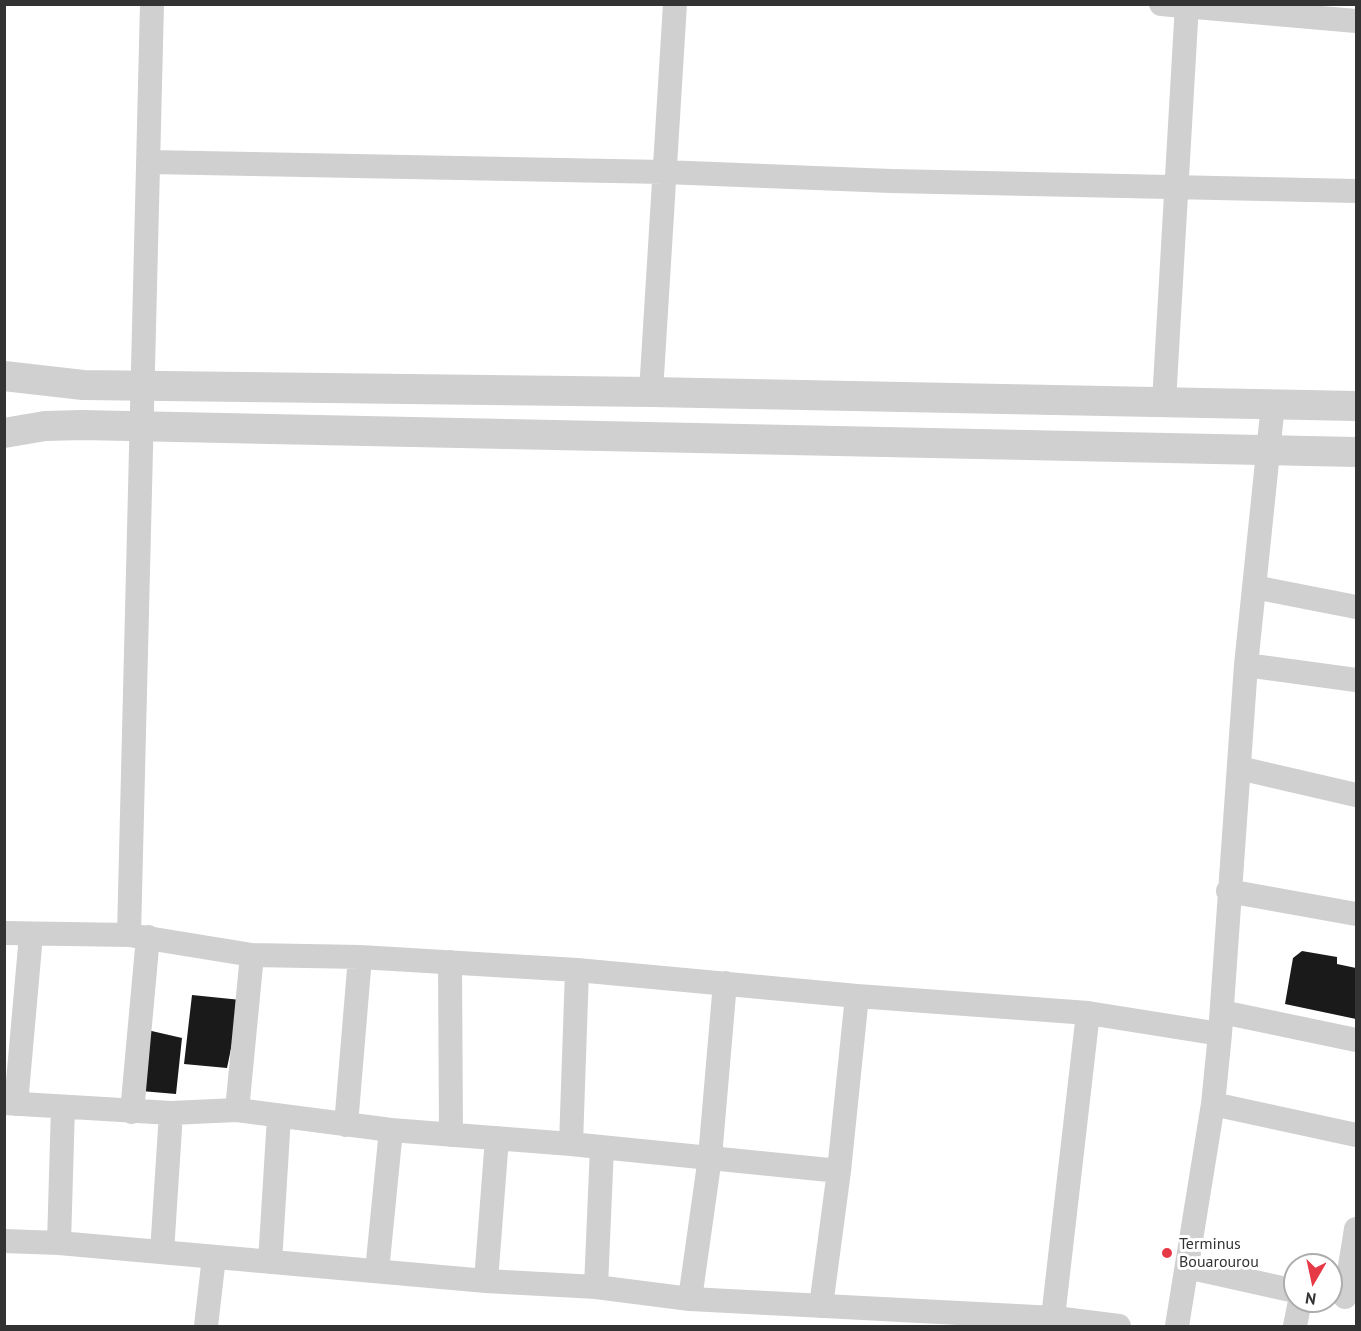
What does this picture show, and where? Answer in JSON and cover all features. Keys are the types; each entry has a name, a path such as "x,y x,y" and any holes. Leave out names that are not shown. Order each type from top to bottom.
{"street":[{"path":"132,1112 138,936 142,427 152,4"},
{"path":"651,392 675,4"},
{"path":"1161,4 1356,21"},
{"path":"1164,402 1187,5"},
{"path":"149,162 664,172 891,181 1356,191"},
{"path":"4,376 83,385 651,392 1356,406"},
{"path":"1177,1326 1213,1104 1221,1023 1228,891 1246,664 1273,404"},
{"path":"4,433 45,426 142,427 1356,452"},
{"path":"1254,587 1356,607"},
{"path":"1246,664 1356,680"},
{"path":"1239,768 1356,795"},
{"path":"1228,891 1356,914"},
{"path":"4,933 138,936 252,955 360,957 577,970 857,996 1221,1023 1356,1040"},
{"path":"31,935 10,1104 132,1112 237,1110 391,1130 571,1144 839,1171"},
{"path":"237,1110 252,955"},
{"path":"346,1125 360,957"},
{"path":"450,962 451,1135"},
{"path":"571,1144 577,970"},
{"path":"690,1299 710,1157 725,983"},
{"path":"830,1313 839,1171 857,996"},
{"path":"1053,1322 1088,1013"},
{"path":"1213,1104 1356,1135"},
{"path":"60,1243 63,1107"},
{"path":"162,1252 171,1113"},
{"path":"270,1262 279,1117"},
{"path":"377,1271 391,1130"},
{"path":"486,1281 497,1138"},
{"path":"596,1287 602,1147"},
{"path":"1344,1298 1356,1229"},
{"path":"4,1241 60,1243 486,1281 596,1287 830,1313 1119,1326"},
{"path":"206,1326 214,1257"},
{"path":"1187,1267 1283,1288"}],"building":[{"path":"1302,951 1337,957 1337,964 1356,968 1356,1019 1285,1004 1293,958"},
{"path":"192,995 241,1000 227,1068 184,1064"},
{"path":"143,1029 182,1038 176,1094 141,1091"}],"place":[{"name":"Terminus Bouarourou","path":"1167,1253"}]}
